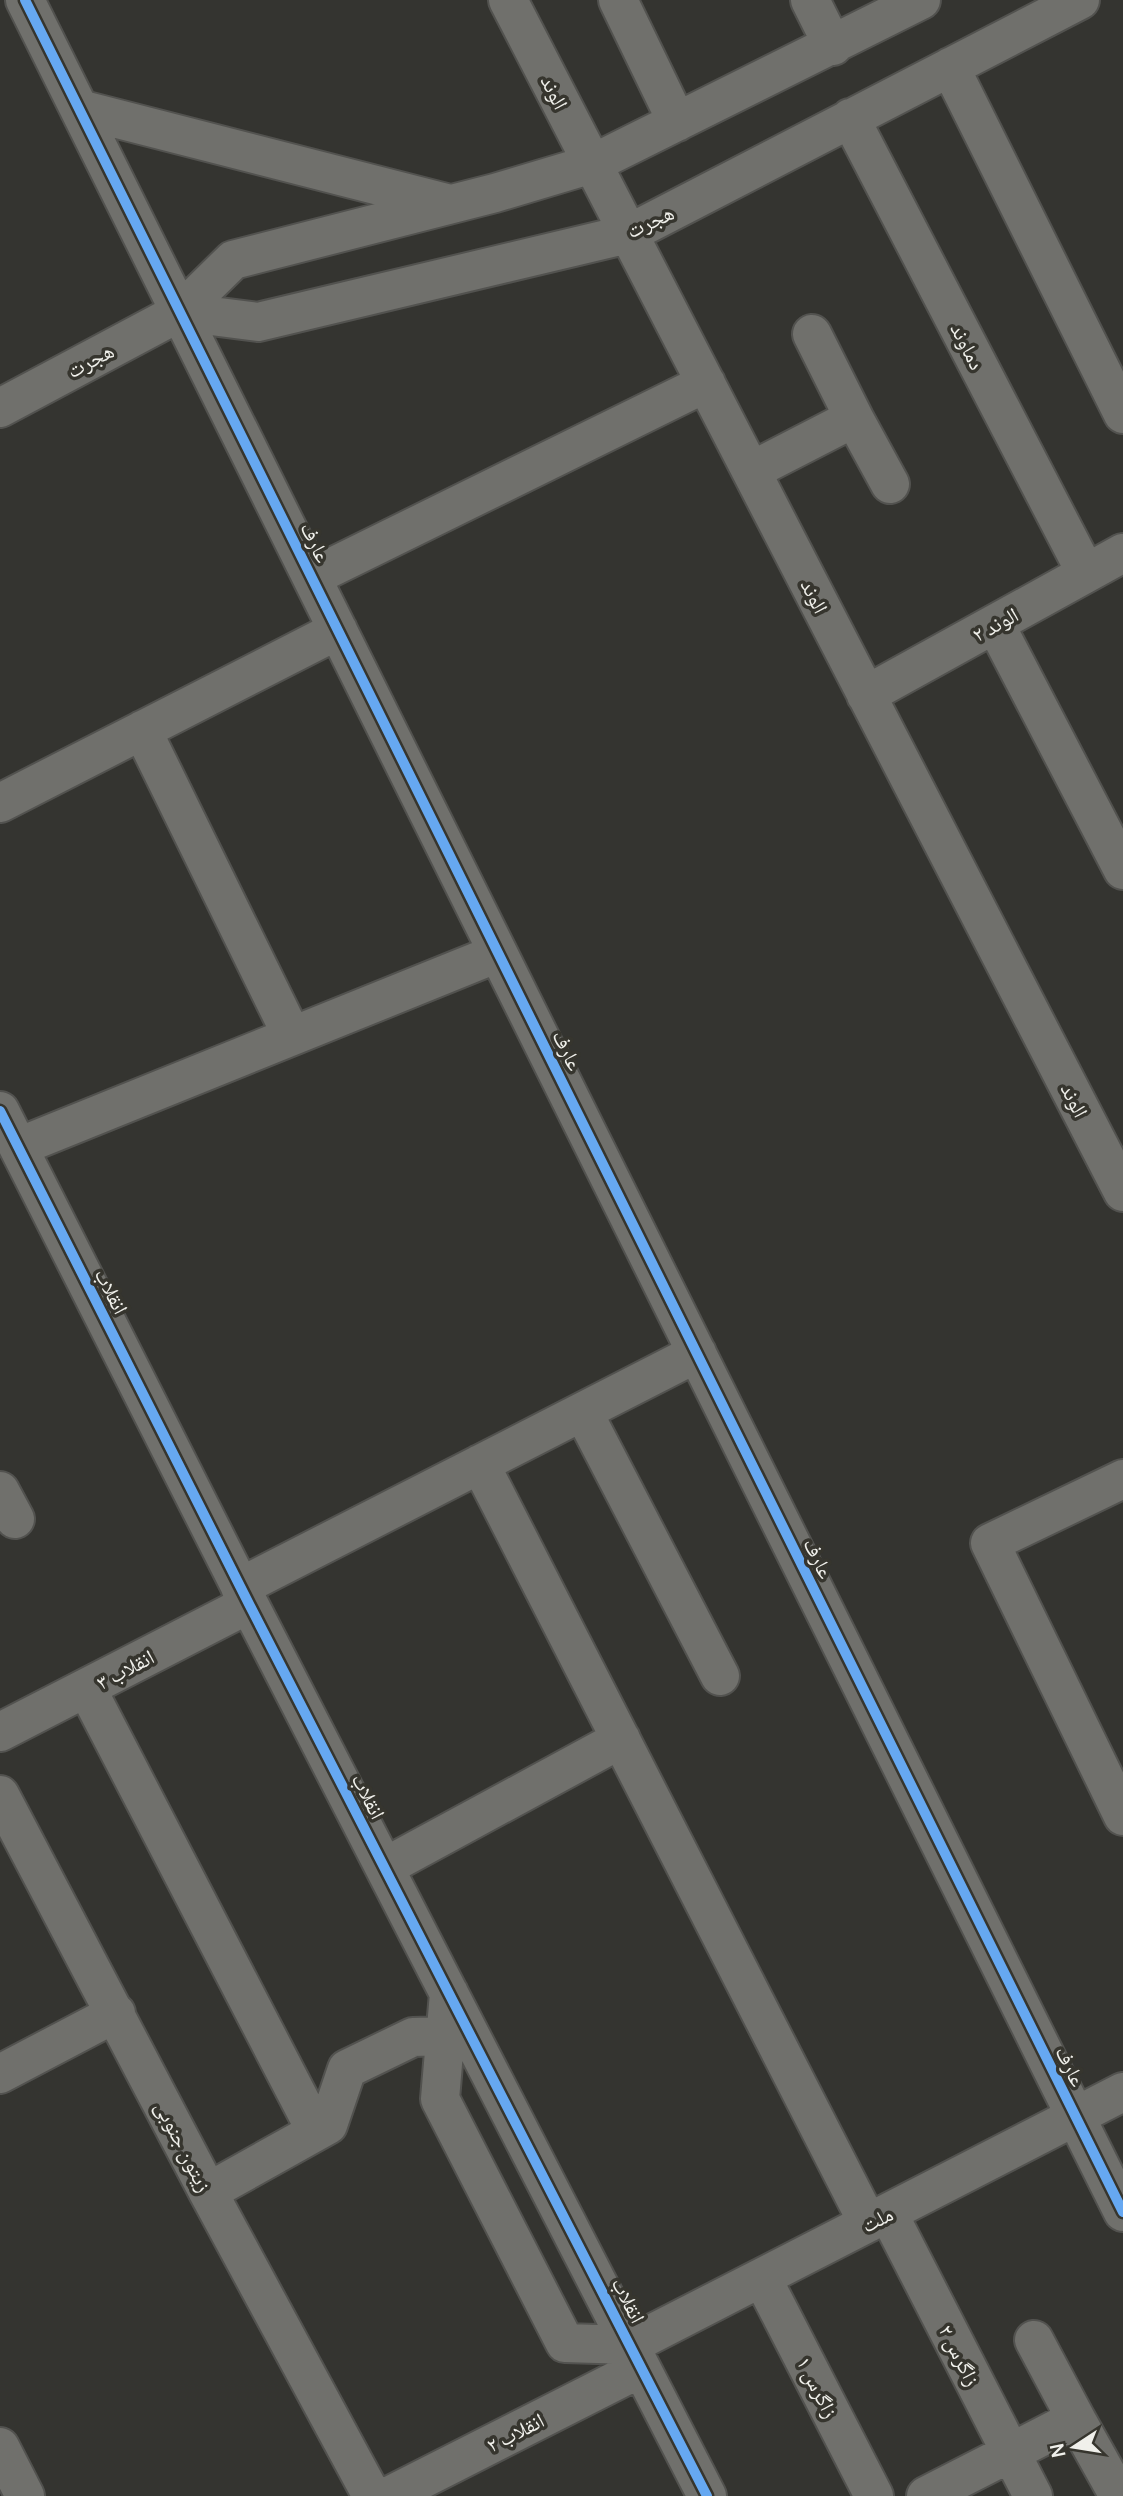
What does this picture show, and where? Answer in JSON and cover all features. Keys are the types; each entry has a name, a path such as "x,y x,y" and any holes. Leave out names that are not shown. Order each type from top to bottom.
{"street":[{"name":"عارف","path":"26,0 1123,2212"},
{"name":"الوند","path":"508,0 1123,1192"},
{"path":"618,0 677,122"},
{"path":"810,0 833,46"},
{"name":"هجرت","path":"0,408 180,312 233,260 495,193 592,164 921,0"},
{"name":"هجرت","path":"180,312 258,321 628,234 1080,0"},
{"path":"950,67 1123,414"},
{"path":"79,109 448,204"},
{"name":"دماوند","path":"850,118 1086,573"},
{"path":"812,334 890,484"},
{"path":"312,577 706,383"},
{"path":"751,471 855,418"},
{"name":"الوند ۲","path":"866,695 1123,553"},
{"path":"995,624 1123,870"},
{"path":"0,803 338,630"},
{"path":"142,730 292,1036"},
{"path":"18,1147 498,953"},
{"name":"انقلاب","path":"0,1111 244,1595 707,2496"},
{"name":"انقلاب ۳","path":"0,1732 87,1689 244,1595 481,1464 697,1353"},
{"path":"583,1412 720,1676"},
{"name":"زاگرس ۲","path":"481,1464 621,1739 878,2218 1033,2496"},
{"path":"1123,1479 990,1543 1123,1816"},
{"path":"87,1689 316,2131"},
{"path":"385,1867 621,1739"},
{"name":"زیتون جنوبی","path":"0,1795 208,2192 372,2496"},
{"path":"449,1993 440,2099 565,2343 636,2357"},
{"path":"0,2074 116,2013"},
{"path":"208,2192 328,2125 347,2069 413,2037 445,2036"},
{"name":"ملت","path":"636,2357 762,2278 1123,2092"},
{"name":"زاگرس ۱","path":"762,2278 874,2496"},
{"path":"1034,2340 1119,2496"},
{"name":"انقلاب ۲","path":"389,2496 636,2357"},
{"path":"926,2496 1076,2418"},
{"path":"0,2447 25,2496"}],"cycle path":[{"path":"25,0 1123,2212"},
{"path":"0,1111 249,1604 707,2496"}]}
